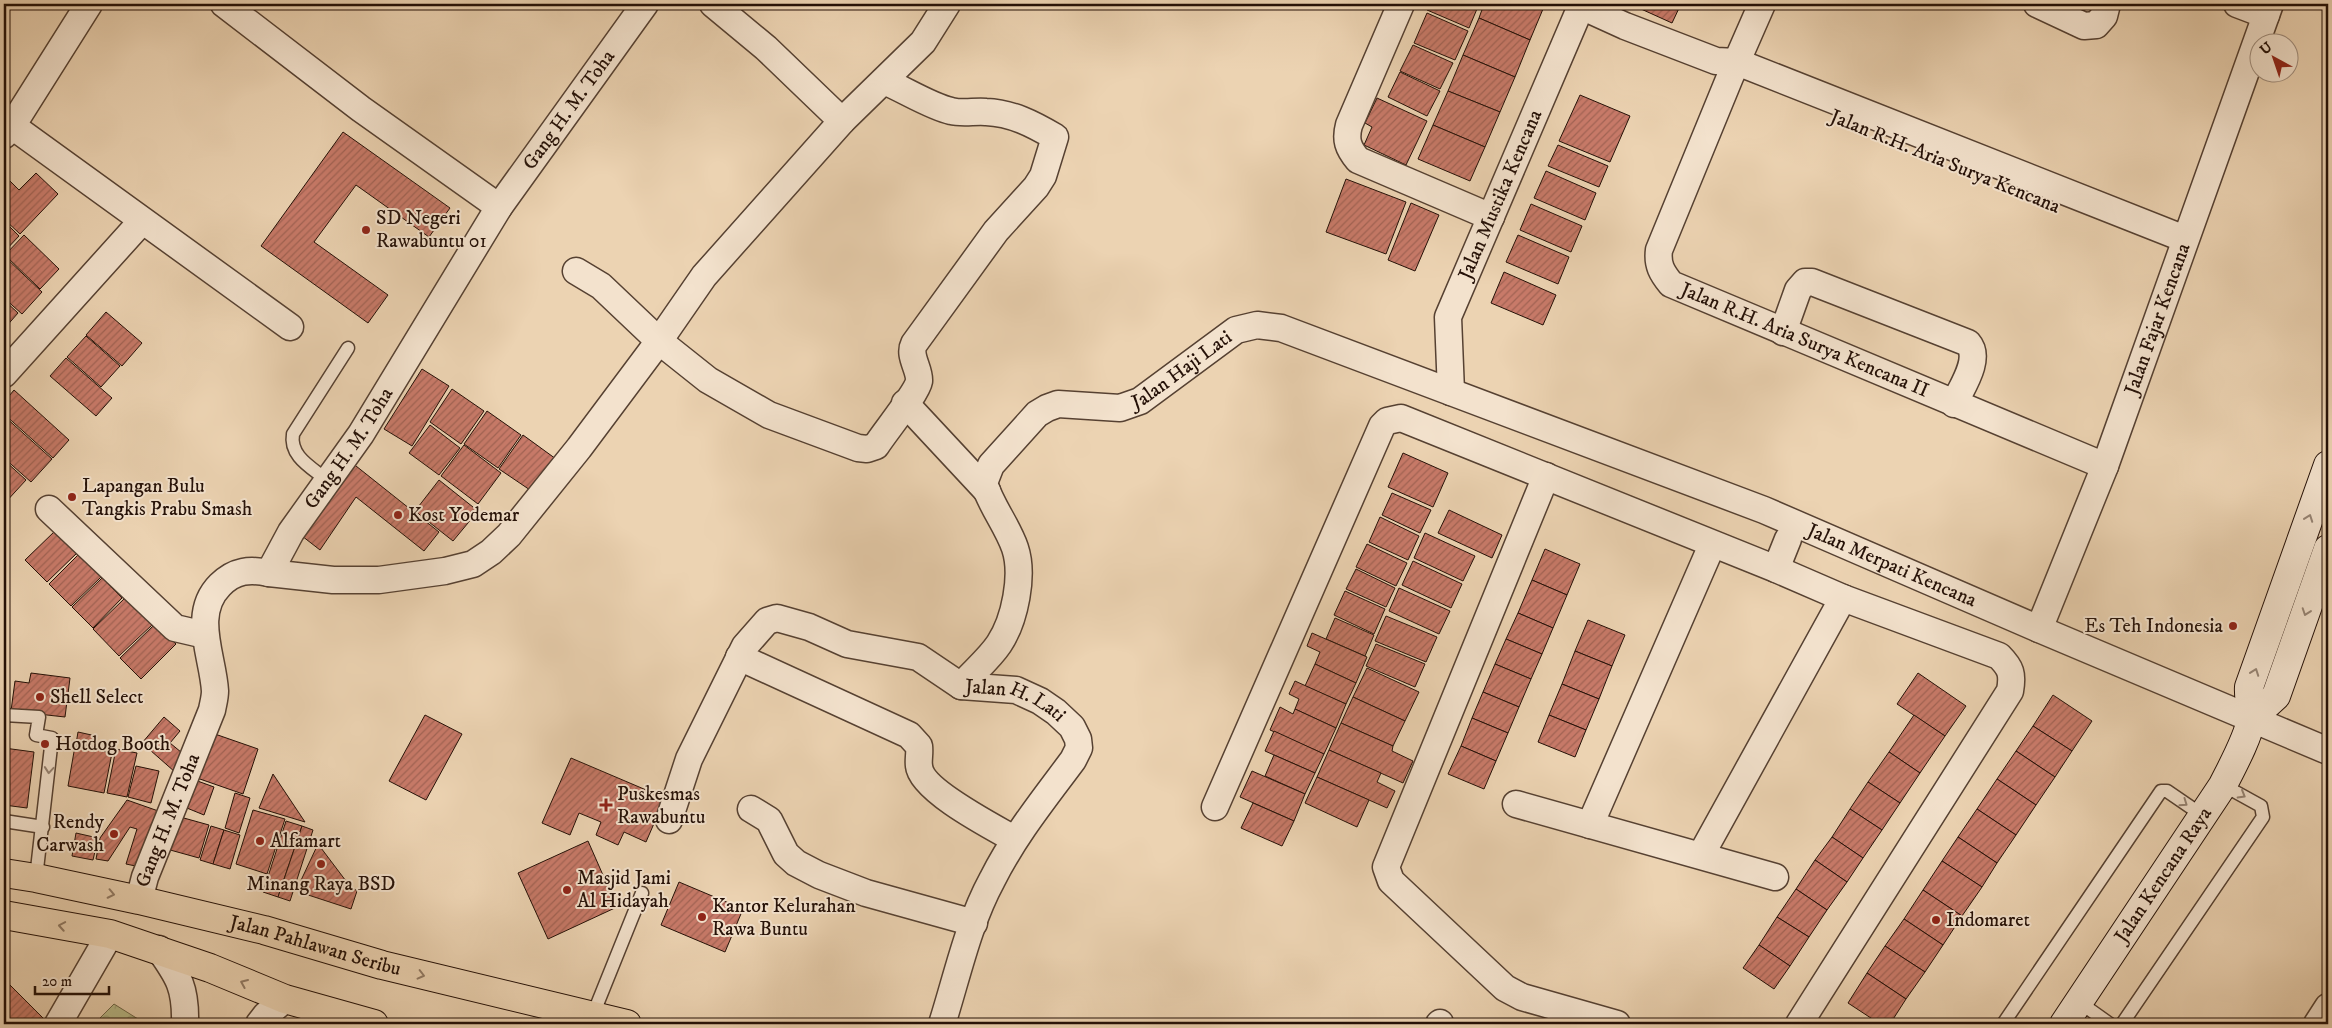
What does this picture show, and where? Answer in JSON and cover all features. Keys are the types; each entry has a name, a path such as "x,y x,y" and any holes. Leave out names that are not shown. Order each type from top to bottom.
{"main road":[{"name":"Jalan Pahlawan Seribu","path":"4,873 139,900 264,930 382,965 627,1024"},
{"path":"4,915 110,934 159,949 285,999 374,1024"}],"street":[{"path":"89,4 7,127 290,327"},
{"path":"224,4 360,109 499,207"},
{"name":"Gang H. M. Toha","path":"139,900 145,876 212,710 214,685 205,636 207,603 224,581 238,572 252,570 269,573 291,532 361,434 499,207 645,4"},
{"path":"713,4 766,48 842,121"},
{"path":"269,573 333,580 379,580 445,571 473,564 491,552 509,534 579,448 659,341 704,276 842,121 923,42 947,4"},
{"path":"1401,4 1349,125 1346,138 1351,151 1358,160 1491,217"},
{"name":"Jalan R.H. Aria Surya Kencana II","path":"1762,4 1728,67 1659,250 1659,267 1671,284 2105,466"},
{"path":"2038,4 2084,26 2096,25 2104,16 2107,4"},
{"path":"2238,4 2268,9"},
{"name":"Jalan Mustika Kencana","path":"1451,392 1448,317 1581,5"},
{"name":"Jalan R.H. Aria Surya Kencana","path":"1581,5 1625,26 2183,247"},
{"name":"Jalan Fajar Kencana","path":"2038,629 2105,466 2268,9"},
{"path":"576,271 601,286 659,341 708,380 769,415 858,448 867,449 876,446 919,381 912,353 914,344 996,231 1036,187 1043,176 1055,137 1025,120 1009,115 985,112 969,114 949,111 884,81"},
{"path":"4,374 142,221"},
{"path":"1783,332 1798,290 1805,282 1812,282 1968,344 1974,358 1954,404"},
{"name":"Jalan Haji Lati","path":"987,491 984,482 991,465 1042,411 1058,404 1120,408 1129,406 1140,401 1236,330 1257,325 1281,328 1451,392"},
{"name":"Jalan Merpati Kencana","path":"1451,392 1764,510 2038,629 2328,751"},
{"path":"905,403 987,491 1006,527 1018,564 1018,591 1008,629 1000,643 961,686"},
{"path":"1215,807 1382,426 1387,421 1401,418 1776,569 1843,598 1999,656 2009,666 2013,676 2010,691 1799,1024"},
{"name":"Jalan Kencana Raya","path":"2251,719 2248,696 2249,687 2328,465"},
{"path":"1546,476 1386,867 1391,881 1505,988 1522,997 1617,1024"},
{"path":"49,509 175,628 205,636"},
{"path":"1764,510 1766,528 1788,539 1806,546 1815,546 1831,539"},
{"path":"1776,569 1788,539"},
{"path":"1590,825 1712,544"},
{"name":"Jalan Kencana Raya","path":"2064,1024 2223,784 2237,757 2251,719 2276,696 2328,549"},
{"path":"1701,856 1843,598"},
{"name":"Jalan H. Lati","path":"669,820 689,759 745,646 760,628 767,622 777,618 809,627 847,644 918,657 961,686 1016,690 1040,701 1056,712 1072,727 1078,739 1078,748 1073,760 1014,839 990,882 974,923 942,1024"},
{"path":"739,658 909,735 919,746 918,766 936,791 1014,839"},
{"path":"1516,804 1774,877"},
{"path":"750,809 769,820 786,854 796,863 811,871 866,892 974,923"},
{"path":"58,1024 110,934"},
{"path":"159,949 180,979 185,1008 185,1024"},
{"path":"259,1024 266,1015 285,999"},
{"path":"2317,1024 2328,1007"}],"lane":[{"path":"328,480 296,454 292,441 293,434 348,348"},
{"path":"4,715 39,717 36,735 52,738 36,878"},
{"path":"2122,1024 2263,817 2261,806 2223,784"},
{"path":"2003,1024 2159,793 2167,791 2202,815"},
{"path":"4,821 42,827"},
{"path":"592,1017 642,893"},
{"path":"2079,1002 2110,1024"}],"green space":[{"path":"114,1004 138,1019 129,1024 94,1024"}],"building":[{"path":"1430,4 1479,4 1469,28 1427,10"},
{"path":"1484,4 1530,4 1543,9 1530,40 1479,18"},
{"path":"1630,4 1681,4 1672,23"},
{"path":"1427,13 1468,31 1455,60 1414,43"},
{"path":"1479,18 1530,40 1515,77 1463,55"},
{"path":"1413,45 1453,63 1440,89 1400,71"},
{"path":"1463,55 1515,77 1500,112 1448,91"},
{"path":"1400,72 1440,91 1427,116 1388,97"},
{"path":"1448,91 1500,112 1485,147 1433,125"},
{"path":"1580,95 1630,116 1610,162 1559,141"},
{"path":"1377,98 1427,121 1406,165 1364,145 1372,127 1365,123"},
{"path":"1433,125 1485,147 1470,181 1418,159"},
{"path":"343,132 450,208 429,237 356,185 314,242 388,295 368,323 261,246"},
{"path":"1558,145 1608,166 1599,187 1548,166"},
{"path":"1546,171 1596,193 1585,220 1534,198"},
{"path":"36,173 58,194 20,234 4,219 4,175 19,190"},
{"path":"1346,179 1406,202 1386,254 1326,232"},
{"path":"1411,203 1439,215 1415,271 1388,260"},
{"path":"1531,204 1582,226 1571,252 1520,230"},
{"path":"4,221 19,236 4,252"},
{"path":"24,235 59,269 40,289 5,255"},
{"path":"1518,235 1569,257 1558,284 1506,262"},
{"path":"4,256 42,292 22,314 4,298"},
{"path":"1504,272 1556,295 1543,325 1491,303"},
{"path":"4,300 18,313 4,329"},
{"path":"106,312 142,343 122,366 86,335"},
{"path":"86,336 120,366 101,387 67,357"},
{"path":"66,358 112,398 96,416 50,376"},
{"path":"422,369 449,386 412,446 384,429"},
{"path":"452,389 484,411 461,444 430,422"},
{"path":"14,390 69,440 53,458 4,414 4,402"},
{"path":"487,411 521,435 498,468 464,444"},
{"path":"4,416 52,459 31,482 4,458"},
{"path":"430,425 460,448 439,475 409,453"},
{"path":"523,435 556,459 533,492 499,469"},
{"path":"464,445 501,473 478,504 441,476"},
{"path":"1403,453 1448,473 1433,507 1388,487"},
{"path":"4,460 26,480 4,504"},
{"name":"Kost Yodemar","path":"351,462 439,532 424,551 356,497 320,550 302,536"},
{"path":"439,480 478,511 453,541 415,511"},
{"path":"1392,493 1431,510 1420,533 1382,515"},
{"path":"1449,510 1502,535 1492,558 1438,533"},
{"path":"1380,517 1419,536 1408,560 1369,542"},
{"path":"56,530 78,552 47,582 25,560"},
{"path":"1425,533 1475,556 1463,581 1414,558"},
{"path":"1367,544 1407,563 1396,586 1356,567"},
{"path":"1545,549 1580,564 1567,595 1532,580"},
{"path":"79,554 101,577 71,606 49,584"},
{"path":"1413,561 1462,584 1451,608 1402,585"},
{"path":"1356,569 1395,588 1386,607 1346,589"},
{"path":"102,578 122,598 93,628 72,607"},
{"path":"1532,580 1567,595 1553,628 1518,613"},
{"path":"1399,588 1450,611 1439,634 1389,611"},
{"path":"1345,591 1385,609 1374,634 1334,615"},
{"path":"125,598 152,625 119,656 93,629"},
{"path":"1518,613 1553,628 1542,654 1506,639"},
{"path":"1386,616 1437,637 1426,662 1375,641"},
{"path":"1335,618 1374,635 1365,656 1326,639"},
{"path":"1588,620 1625,635 1612,666 1575,651"},
{"path":"155,624 176,644 141,679 120,658"},
{"path":"1312,633 1367,657 1356,683 1315,664 1320,652 1307,646"},
{"path":"1506,639 1542,654 1531,679 1495,664"},
{"path":"1376,644 1425,664 1415,687 1366,666"},
{"path":"1575,651 1612,666 1599,699 1562,684"},
{"path":"1315,664 1356,683 1346,704 1305,686"},
{"path":"1495,664 1531,679 1519,707 1483,692"},
{"path":"1367,668 1419,692 1405,721 1353,697"},
{"name":"Shell Select","path":"31,673 70,678 65,717 11,711 15,681 29,683"},
{"path":"1918,673 1966,706 1945,736 1897,704"},
{"path":"1295,681 1346,704 1336,728 1295,709 1299,699 1289,694"},
{"path":"1562,684 1599,699 1586,730 1549,715"},
{"path":"1483,692 1519,707 1508,733 1472,718"},
{"path":"2053,695 2092,721 2072,751 2033,726"},
{"path":"1353,697 1405,721 1393,746 1341,723"},
{"path":"1280,707 1293,714 1295,709 1336,728 1324,754 1270,730"},
{"path":"425,715 462,734 426,800 389,781"},
{"path":"1549,715 1586,730 1575,757 1538,742"},
{"path":"1914,715 1945,736 1920,773 1889,752"},
{"path":"164,717 180,731 170,743 187,757 175,772 142,743"},
{"path":"1472,718 1508,733 1496,761 1461,746"},
{"path":"1341,723 1393,746 1392,751 1413,761 1403,783 1329,750"},
{"path":"2033,726 2072,751 2055,777 2016,751"},
{"path":"1274,731 1324,754 1315,773 1265,751"},
{"path":"78,732 96,736 94,747 76,744"},
{"path":"212,733 258,749 243,794 197,778"},
{"path":"75,746 112,753 104,793 68,786"},
{"path":"1461,746 1496,761 1484,789 1448,774"},
{"path":"4,748 34,752 27,808 4,805"},
{"path":"116,749 137,753 127,797 107,793"},
{"path":"1329,750 1381,773 1377,782 1395,791 1387,808 1317,777"},
{"path":"2016,751 2055,777 2036,805 1997,779"},
{"path":"1889,752 1920,773 1900,803 1868,782"},
{"path":"1274,755 1315,773 1305,794 1265,776"},
{"name":"Puskesmas Rawabuntu","path":"571,758 665,798 646,842 624,832 618,845 596,835 601,822 579,813 570,835 542,823"},
{"path":"136,766 159,771 151,803 128,797"},
{"path":"1252,771 1305,794 1294,821 1240,797"},
{"path":"273,774 305,822 259,808"},
{"path":"1317,777 1369,800 1357,827 1305,803"},
{"path":"192,779 214,787 204,815 182,806"},
{"path":"1997,779 2036,805 2016,835 1977,809"},
{"path":"1868,782 1900,803 1882,830 1850,809"},
{"path":"235,793 250,798 239,833 225,828"},
{"name":"Rendy Carwash","path":"127,800 164,813 145,868 126,864 137,829 130,827 108,861 96,859 100,838"},
{"path":"1253,803 1294,821 1282,846 1241,828"},
{"path":"1850,809 1882,830 1863,858 1832,837"},
{"path":"1977,809 2016,835 1997,863 1958,837"},
{"name":"Alfamart","path":"253,810 285,819 267,874 236,864"},
{"path":"173,815 209,825 199,858 163,848"},
{"path":"286,821 302,826 278,897 263,892"},
{"path":"211,826 224,830 213,864 200,860"},
{"path":"302,826 313,830 290,901 278,897"},
{"path":"224,830 240,835 230,869 213,864"},
{"path":"76,833 98,838 93,860 72,856"},
{"path":"1832,837 1863,858 1847,882 1815,860"},
{"path":"1958,837 1997,863 1982,887 1942,861"},
{"name":"Masjid Jami Al Hidayah","path":"588,841 617,907 548,939 518,873"},
{"name":"Minang Raya BSD","path":"318,844 349,885 357,891 351,909 296,891"},
{"path":"1815,860 1847,882 1827,910 1796,889"},
{"path":"1942,861 1982,887 1962,916 1923,890"},
{"name":"Kantor Kelurahan Rawa Buntu","path":"679,882 743,909 725,952 661,925"},
{"path":"1796,889 1827,910 1809,937 1777,917"},
{"path":"1923,890 1962,916 1943,945 1904,919"},
{"path":"1777,917 1809,937 1790,966 1759,945"},
{"path":"1904,919 1943,945 1925,972 1885,946"},
{"path":"1759,945 1790,966 1774,989 1743,968"},
{"path":"1885,946 1925,972 1906,999 1867,973"},
{"path":"1867,973 1906,999 1890,1024 1880,1024 1848,1003"},
{"path":"4,979 45,1020 42,1024 4,1024"}],"place":[{"name":"SD Negeri Rawabuntu 01","path":"366,230"},
{"name":"Lapangan Bulu Tangkis Prabu Smash","path":"72,497"},
{"name":"Kost Yodemar","path":"398,515"},
{"name":"Es Teh Indonesia","path":"2233,626"},
{"name":"Shell Select","path":"40,697"},
{"name":"Hotdog Booth","path":"45,744"},
{"name":"Puskesmas Rawabuntu","path":"606,805"},
{"name":"Rendy Carwash","path":"114,834"},
{"name":"Alfamart","path":"260,841"},
{"name":"Minang Raya BSD","path":"321,864"},
{"name":"Masjid Jami Al Hidayah","path":"567,890"},
{"name":"Kantor Kelurahan Rawa Buntu","path":"702,917"},
{"name":"Indomaret","path":"1936,920"}]}
